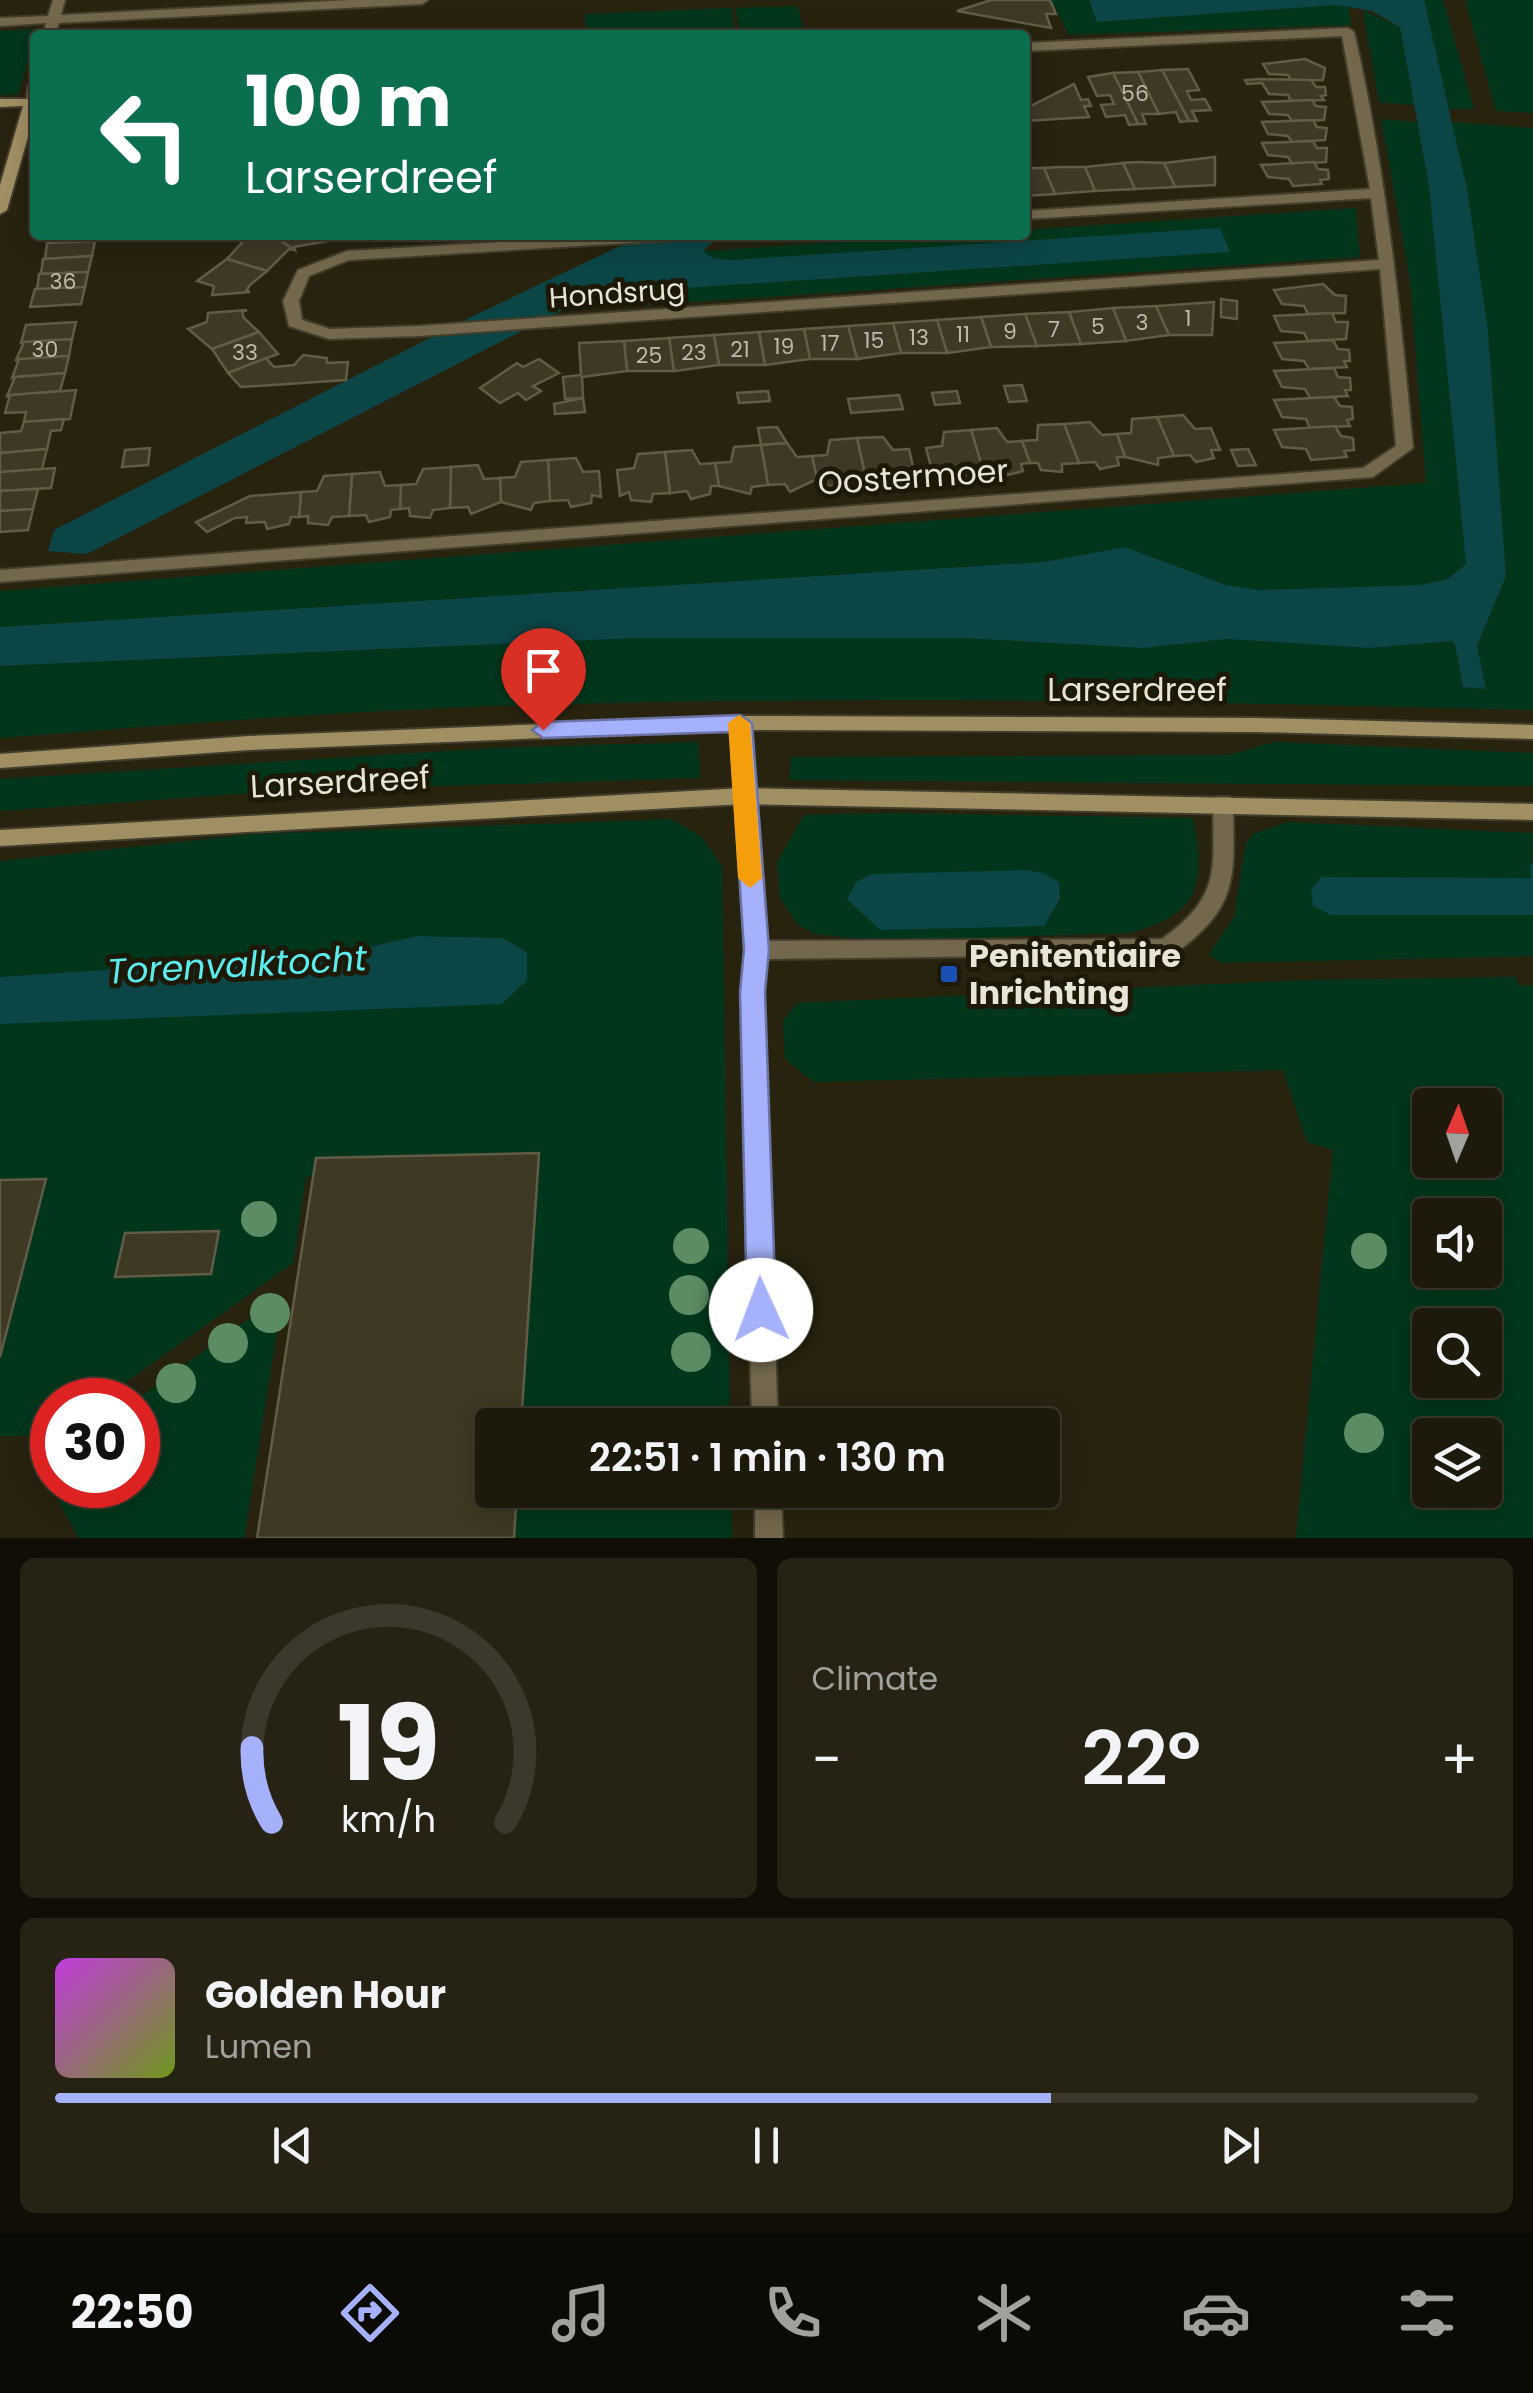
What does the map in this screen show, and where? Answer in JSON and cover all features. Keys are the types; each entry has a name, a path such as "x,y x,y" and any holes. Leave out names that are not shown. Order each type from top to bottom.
{"main road":[{"path":"0,103 30,97"},
{"path":"0,210 30,109"},
{"name":"Larserdreef","path":"0,761 248,743 740,723 1256,725 1533,732"},
{"name":"Larserdreef","path":"0,838 743,796 1223,802 1533,812"}],"street":[{"path":"50,30 59,0"},
{"path":"0,22 422,0"},
{"name":"Oostermoer","path":"0,576 1368,473 1405,448 1388,264 1367,111 1348,32 1030,47"},
{"path":"1030,215 1377,193"},
{"name":"Hondsrug","path":"603,240 347,256 303,274 292,301 295,323 329,334 419,331 1388,264"},
{"path":"740,723 756,950 752,992 764,1408"},
{"path":"756,950 1166,948 1216,906 1222,871 1223,802"},
{"path":"768,1508 769,1538"}],"green space":[{"path":"1051,0 1089,0 1098,22 1337,5 1348,7 1351,25 1069,35"},
{"path":"1424,0 1443,0 1474,109 1449,109"},
{"path":"1465,0 1533,0 1533,113 1496,111"},
{"path":"798,6 803,30 739,30 736,8"},
{"path":"731,8 735,30 586,30 585,14"},
{"path":"1363,10 1400,27 1414,105 1379,102"},
{"path":"38,29 30,30 30,55 18,94 0,95 0,31"},
{"path":"1381,119 1417,122 1429,186 1466,564 1448,579 1419,585 1259,590 1226,585 1125,547 1044,562 0,627 0,591 1426,483 1410,280"},
{"path":"1452,122 1533,128 1533,710 1012,700 622,703 369,712 0,738 0,666 637,638 964,638 1143,648 1226,639 1371,648 1451,641 1455,644 1463,687 1486,689 1477,646 1506,576 1488,331"},
{"path":"1356,208 1360,257 562,311 594,294 1229,252 731,260 713,258 702,251 870,240 1030,240 1030,230"},
{"path":"698,742 700,778 279,791 0,811 0,779 494,748"},
{"path":"1275,742 1533,753 1533,786 789,780 791,757 1229,755"},
{"path":"804,815 1193,818 1197,878 1184,906 1153,925 1130,933 877,941 815,934 798,925 780,898 777,862"},
{"path":"671,819 702,837 722,866 730,1408 522,1408 538,1153 316,1158 313,1176 306,1177 293,1263 132,1378 30,1378 30,1436 0,1436 0,1357 46,1180 0,1180 0,1024 527,980 527,952 502,938 417,936 279,968 176,965 0,977 0,861 255,834"},
{"path":"1288,822 1533,833 1532,878 1322,877 1331,915 1533,915 1533,956 1221,963 1209,954 1234,917 1246,843 1253,834"},
{"path":"1516,977 1519,986 1533,985 1533,1538 1296,1538 1333,1150 1307,1142 1283,1070 814,1082 785,1059 783,1021 797,1003 1308,980"},
{"path":"283,1294 244,1538 79,1538 62,1508 160,1508 160,1383"},
{"path":"516,1508 731,1508 732,1538 514,1538"}],"water":[{"path":"1089,0 1424,0 1467,189 1488,331 1506,576 1477,646 1486,689 1463,687 1455,644 1451,641 1371,648 1226,639 1143,648 964,638 637,638 0,666 0,627 1044,562 1125,547 1226,585 1259,590 1419,585 1448,579 1466,564 1429,186 1400,27 1372,11 1337,5 1097,22"},
{"path":"1220,228 1230,252 594,294 87,554 48,551 54,530 471,317 633,240 715,240 703,251 713,258 731,260"},
{"path":"1533,864 1533,915 1331,915 1313,906 1311,889 1322,877 1531,878"},
{"path":"1026,870 1059,882 1060,899 1044,926 880,930 847,899 856,882 872,874"},
{"path":"417,936 502,938 527,952 527,980 502,1004 0,1024 0,977 176,965 279,968"}],"building":[{"path":"991,0 1050,0 1056,14 1046,14 1051,28 957,11"},
{"path":"1305,59 1325,68 1323,80 1291,81 1288,75 1269,74 1263,64"},
{"path":"1188,69 1199,90 1187,91 1191,100 1205,99 1211,110 1192,111 1197,121 1189,121 1162,70"},
{"path":"1162,70 1189,121 1180,122 1176,112 1159,114 1138,72"},
{"path":"1138,72 1159,114 1142,114 1146,124 1138,124 1113,73"},
{"path":"1113,73 1138,124 1129,125 1125,115 1106,117 1101,105 1114,104 1110,95 1097,96 1088,77"},
{"path":"1245,80 1311,80 1316,87 1325,87 1326,95 1321,96 1324,100 1291,101 1288,95 1269,94 1262,83 1247,84"},
{"path":"1074,84 1081,100 1088,99 1091,106 1084,106 1089,117 1030,121 1030,106"},
{"path":"1312,100 1316,106 1326,107 1324,120 1292,121 1288,115 1269,114 1262,102"},
{"path":"1313,120 1317,127 1327,128 1325,140 1292,142 1288,136 1268,134 1262,122"},
{"path":"1313,141 1317,148 1327,148 1326,162 1292,164 1288,157 1268,155 1262,143"},
{"path":"1215,157 1215,185 1175,187 1164,163"},
{"path":"1314,162 1318,169 1328,170 1329,179 1320,180 1322,184 1293,186 1289,179 1268,177 1261,165"},
{"path":"1123,163 1164,163 1175,187 1135,189"},
{"path":"1123,163 1135,189 1095,191 1085,167"},
{"path":"1085,167 1095,191 1055,194 1044,168"},
{"path":"1030,168 1044,168 1055,194 1030,196"},
{"path":"51,240 95,240 95,241 50,244"},
{"path":"244,240 280,240 295,250 289,249 267,271 227,259"},
{"path":"280,240 333,240 294,247 295,250"},
{"path":"95,241 92,256 45,259 47,243"},
{"path":"92,256 88,272 41,274 43,259"},
{"path":"227,259 267,271 250,285 246,291 250,292 212,295 214,286 197,281"},
{"path":"88,272 85,287 37,290 39,274"},
{"path":"1323,284 1335,295 1346,296 1345,313 1308,314 1304,306 1282,304 1274,290"},
{"path":"85,287 81,304 30,307 35,289"},
{"path":"1221,299 1237,301 1237,319 1221,317"},
{"path":"1214,302 1212,335 1169,335 1156,306"},
{"path":"1156,306 1169,335 1126,341 1113,308"},
{"path":"1113,308 1126,341 1081,344 1069,312"},
{"path":"247,310 242,312 244,318 259,332 212,349 188,329 207,322 208,313"},
{"path":"1069,312 1081,344 1037,346 1025,314"},
{"path":"1332,313 1336,322 1348,322 1346,339 1308,341 1304,333 1281,331 1274,316"},
{"path":"1025,314 1037,346 991,347 981,317"},
{"path":"981,317 991,347 947,353 937,320"},
{"path":"937,320 947,353 901,353 893,323"},
{"path":"76,322 72,339 21,343 26,325"},
{"path":"893,323 901,353 857,359 848,326"},
{"path":"848,326 857,359 810,359 804,329"},
{"path":"804,329 810,359 765,365 759,332"},
{"path":"259,332 278,354 228,373 212,349"},
{"path":"759,332 765,365 719,365 714,335"},
{"path":"714,335 719,365 674,371 669,338"},
{"path":"669,338 674,371 627,371 624,341"},
{"path":"72,339 69,356 16,360 24,342"},
{"path":"1333,340 1338,349 1349,350 1350,361 1344,361 1347,367 1309,369 1304,361 1282,359 1274,343"},
{"path":"624,341 627,371 582,377 583,398 565,399 563,377 581,375 579,343"},
{"path":"303,355 327,358 327,363 348,362 346,380 241,387 228,373 266,358 274,367 294,365"},
{"path":"69,356 65,373 12,378 19,359"},
{"path":"539,359 559,373 533,386 541,391 526,400 518,393 500,403 480,388 517,363 523,367"},
{"path":"1334,368 1338,377 1350,378 1351,390 1345,390 1348,396 1310,398 1305,389 1282,387 1274,371"},
{"path":"65,373 60,391 7,396 15,377"},
{"path":"1022,385 1027,401 1009,402 1004,386"},
{"path":"76,390 70,419 24,422 26,412 5,413 10,395"},
{"path":"768,391 770,401 739,403 737,393"},
{"path":"957,391 960,403 935,405 932,393"},
{"path":"899,395 903,409 851,413 848,399"},
{"path":"1334,397 1340,406 1352,407 1353,419 1347,420 1350,426 1310,428 1306,419 1282,417 1274,400"},
{"path":"583,398 585,412 555,414 554,404"},
{"path":"1183,415 1195,429 1211,428 1220,450 1211,450 1214,458 1196,462 1190,455 1174,456 1157,417"},
{"path":"1157,417 1174,456 1158,458 1158,465 1125,457 1117,434 1131,433 1132,419"},
{"path":"64,419 61,430 51,431 47,449 0,453 0,433 21,431 24,422"},
{"path":"1090,422 1102,435 1117,434 1125,457 1117,457 1119,465 1100,469 1095,462 1079,463 1064,424"},
{"path":"1064,424 1079,463 1062,464 1062,472 1041,470 1038,463 1030,463 1022,441 1037,440 1038,425"},
{"path":"1335,426 1341,436 1353,438 1354,450 1344,451 1347,457 1311,460 1306,449 1282,447 1274,430"},
{"path":"777,427 787,443 761,445 758,428"},
{"path":"997,428 1007,442 1022,441 1030,463 1021,464 1023,471 1004,476 999,469 983,470 971,430"},
{"path":"971,430 983,470 966,471 965,479 945,477 942,470 933,474 926,448 942,446 944,432"},
{"path":"883,437 893,450 909,449 915,475 906,473 906,480 888,485 883,477 866,479 857,438"},
{"path":"857,438 866,479 850,480 848,487 828,486 825,478 817,479 812,456 827,455 830,440"},
{"path":"787,443 797,457 812,456 817,479 790,492 785,484 768,485 761,445"},
{"path":"761,445 768,485 752,487 750,494 719,486 715,463 731,462 734,447"},
{"path":"150,448 148,465 122,467 125,450"},
{"path":"47,449 42,469 0,472 0,453"},
{"path":"1248,449 1256,465 1238,466 1231,450"},
{"path":"692,450 700,464 715,463 719,486 711,486 710,494 691,499 687,491 670,493 665,452"},
{"path":"665,452 670,493 653,494 651,502 631,500 629,492 620,496 617,470 634,468 638,454"},
{"path":"576,458 583,472 599,471 601,497 592,495 591,503 571,507 568,500 550,501 548,460"},
{"path":"548,460 550,501 534,503 531,510 501,502 500,478 515,477 521,462"},
{"path":"478,465 484,479 500,478 501,502 471,514 468,507 450,508 451,467"},
{"path":"451,467 450,508 433,510 430,518 410,516 409,508 400,509 401,485 416,484 423,469"},
{"path":"55,468 51,488 0,491 0,472"},
{"path":"380,472 385,486 401,485 400,509 391,510 390,517 369,522 366,515 349,516 352,474"},
{"path":"352,474 349,516 332,517 328,525 308,523 308,516 299,517 301,492 317,491 324,476"},
{"path":"38,489 33,509 0,511 0,491"},
{"path":"301,492 299,517 291,517 289,524 267,529 265,522 246,523 247,517 235,518 207,532 196,522 250,496"},
{"path":"33,509 28,530 0,532 0,511"},
{"path":"539,1153 522,1408 475,1408 475,1508 516,1508 514,1538 257,1538 316,1158"},
{"path":"46,1179 0,1357 0,1180"},
{"path":"219,1231 211,1274 115,1277 125,1233"}],"slow traffic":[{"path":"739,723 750,878"}],"place":[{"name":"Penitentiaire Inrichting","path":"949,974"}],"route":[{"path":"543,730 740,723 756,950 752,992 760,1129 757,1195 761,1310"}],"water label":[{"name":"Torenvalktocht","path":"237,965"}]}
